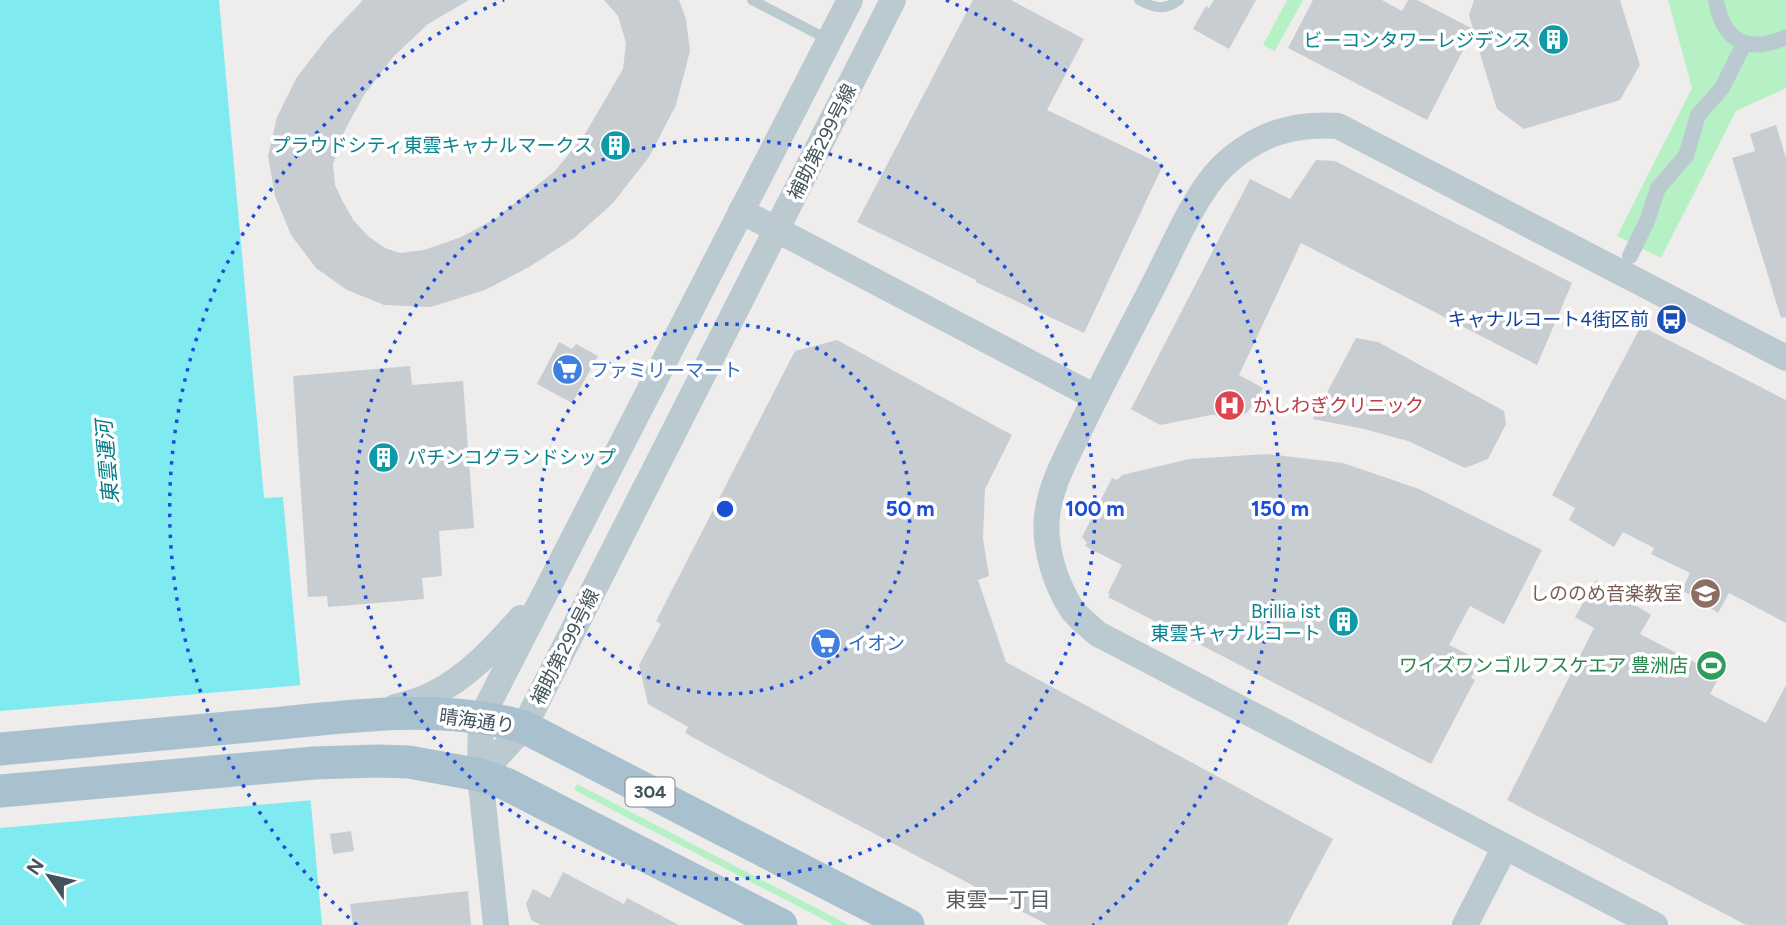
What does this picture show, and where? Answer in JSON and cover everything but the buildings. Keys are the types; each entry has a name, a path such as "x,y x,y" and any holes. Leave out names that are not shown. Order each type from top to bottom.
{"main road":[{"name":"晴海通り","path":"0,749 377,713 481,718 524,727 908,925"},
{"path":"0,791 314,763 409,762 480,775 506,784 781,925"}],"street":[{"name":"補助第299号線","path":"480,775 481,718 850,0"},
{"name":"補助第299号線","path":"480,775 524,727 893,0"},
{"path":"1716,0 1719,17 1729,34 1744,44 1756,46 1786,37"},
{"path":"1630,256 1647,221 1658,188 1686,156 1698,115 1722,88 1744,44"},
{"path":"1655,925 1098,634 1072,609 1053,571 1048,546 1047,518 1053,485 1095,397 1196,204 1221,168 1248,146 1277,132 1310,124 1338,126 1786,358"},
{"path":"741,211 1095,397"},
{"path":"377,713 430,696 470,670 498,645 554,575"},
{"path":"480,775 496,925"},
{"path":"1465,925 1504,847"}],"lane":[{"path":"752,0 829,40"},
{"path":"1139,0 1160,8 1169,7 1179,0"}],"green space":[{"path":"1287,0 1303,0 1275,51 1263,45"},
{"path":"1668,0 1786,0 1786,88 1736,111 1661,258 1617,236 1692,88"},
{"path":"577,784 849,925 834,925 574,790"}],"water":[{"name":"東雲運河","path":"0,0 219,0 264,498 283,497 322,925 0,925"}],"pier":[{"path":"303,685 314,800 0,828 0,711"}],"place":[{"name":"ビーコンタワーレジデンス","path":"1554,40"},
{"name":"プラウドシティ東雲キャナルマークス","path":"616,145"},
{"name":"キャナルコート4街区前","path":"1672,319"},
{"name":"ファミリーマート","path":"567,370"},
{"name":"かしわぎクリニック","path":"1230,405"},
{"name":"パチンコグランドシップ","path":"384,457"},
{"name":"しののめ音楽教室","path":"1705,593"},
{"name":"Brillia ist 東雲キャナルコート","path":"1344,622"},
{"name":"イオン","path":"825,643"},
{"name":"ワイズワンゴルフスケエア 豊洲店","path":"1711,665"}],"district":[{"name":"東雲一丁目","path":"998,899"}]}
